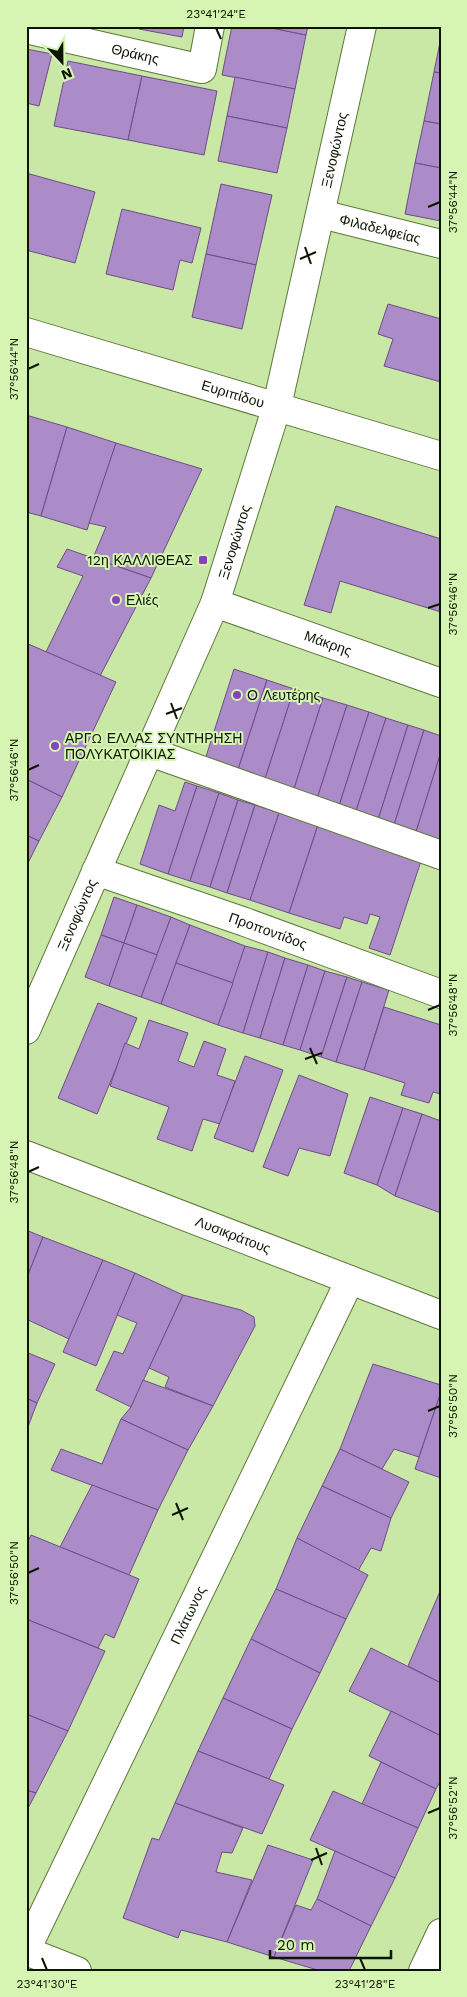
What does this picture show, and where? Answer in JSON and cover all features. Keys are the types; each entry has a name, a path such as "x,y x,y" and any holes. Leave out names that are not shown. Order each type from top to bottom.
{"street":[{"name":"Θράκης","path":"26,29 202,69 210,26"},
{"name":"Ξενοφώντος","path":"26,1030 215,603 277,406 362,26"},
{"name":"Φιλαδελφείας","path":"321,214 441,244"},
{"name":"Ευριπίδου","path":"26,332 441,456"},
{"name":"Μάκρης","path":"215,603 441,683"},
{"path":"150,752 441,855"},
{"name":"Προποντίδος","path":"96,871 245,922 441,994"},
{"name":"Λυσικράτους","path":"26,1155 441,1315"},
{"name":"Πλάτωνος","path":"26,1950 350,1280"},
{"path":"423,1971 441,1933"},
{"path":"26,1950 77,1971"}],"building":[{"path":"139,26 184,26 182,37 139,29"},
{"path":"232,26 262,26 306,35 295,89 222,75"},
{"path":"262,26 308,26 306,35"},
{"path":"441,37 441,73 434,72"},
{"path":"26,49 52,54 39,106 26,103"},
{"path":"68,61 142,76 128,140 54,126"},
{"path":"434,72 441,73 441,124 424,121"},
{"path":"142,76 217,91 204,155 128,140"},
{"path":"235,77 295,89 287,128 227,116"},
{"path":"227,116 287,128 277,173 218,161"},
{"path":"424,121 441,124 441,168 415,163"},
{"path":"415,163 441,168 441,221 405,214"},
{"path":"26,173 95,192 75,263 26,250"},
{"path":"221,184 272,195 256,265 206,254"},
{"path":"122,209 201,228 192,263 180,260 173,290 106,274"},
{"path":"206,254 256,265 242,329 192,317"},
{"path":"388,304 441,319 441,382 384,366 393,339 378,334"},
{"path":"26,415 67,427 41,516 26,512"},
{"path":"67,427 116,443 87,530 41,516"},
{"path":"116,443 202,469 151,578 93,558 106,527 89,523"},
{"path":"336,506 441,539 441,612 340,581 331,613 304,605"},
{"path":"67,549 151,578 100,676 46,652 83,576 57,567"},
{"path":"26,643 116,682 62,797 26,779"},
{"path":"234,669 267,680 236,776 203,766"},
{"path":"267,680 294,689 263,785 236,776"},
{"path":"294,689 323,698 292,795 263,785"},
{"path":"323,698 347,705 316,802 292,795"},
{"path":"347,705 369,712 338,809 316,802"},
{"path":"369,712 386,718 355,814 338,809"},
{"path":"386,718 408,725 377,823 355,814"},
{"path":"408,725 424,730 393,828 377,823"},
{"path":"424,730 441,736 441,752 415,835 393,828"},
{"path":"441,752 441,834 438,843 415,835"},
{"path":"26,779 62,797 39,841 26,835"},
{"path":"185,782 197,786 168,874 140,864 159,805 175,811"},
{"path":"197,786 219,793 190,881 168,874"},
{"path":"219,793 238,800 210,887 190,881"},
{"path":"238,800 255,805 227,893 210,887"},
{"path":"255,805 279,813 250,900 227,893"},
{"path":"279,813 318,825 289,913 250,900"},
{"path":"318,825 421,861 390,955 369,948 380,917 370,914 367,924 344,917 340,929 289,913"},
{"path":"26,835 39,841 26,867"},
{"path":"114,897 137,905 124,943 101,935"},
{"path":"137,905 171,917 157,955 124,943"},
{"path":"171,917 190,925 161,1004 141,997"},
{"path":"190,925 245,946 233,983 176,963"},
{"path":"101,935 124,943 109,986 85,977"},
{"path":"124,943 157,955 141,997 109,986"},
{"path":"245,946 268,952 243,1033 218,1025"},
{"path":"268,952 285,958 260,1038 243,1033"},
{"path":"285,958 308,965 283,1045 260,1038"},
{"path":"176,963 233,983 218,1025 161,1004"},
{"path":"308,965 325,971 300,1050 283,1045"},
{"path":"325,971 347,977 321,1057 300,1050"},
{"path":"347,977 362,982 336,1062 321,1057"},
{"path":"362,982 389,990 364,1070 336,1062"},
{"path":"98,1003 137,1018 97,1114 58,1098"},
{"path":"384,1007 441,1025 441,1094 433,1092 429,1103 401,1095 405,1083 364,1070"},
{"path":"149,1020 188,1033 178,1061 194,1067 204,1041 226,1049 217,1075 235,1081 220,1124 203,1119 192,1151 157,1139 169,1107 110,1086 125,1043 139,1049"},
{"path":"245,1056 283,1070 253,1152 214,1138"},
{"path":"299,1075 348,1094 330,1156 299,1148 288,1176 263,1167"},
{"path":"370,1097 403,1108 377,1185 344,1173"},
{"path":"403,1108 422,1114 395,1196 377,1185"},
{"path":"422,1114 441,1121 441,1213 395,1196"},
{"path":"26,1230 43,1237 26,1280"},
{"path":"43,1237 103,1260 69,1339 26,1319 26,1280"},
{"path":"103,1260 135,1273 96,1366 63,1352"},
{"path":"135,1273 183,1295 131,1407 96,1390 114,1351 123,1354 137,1323 117,1315"},
{"path":"183,1295 241,1310 254,1317 255,1326 213,1406 165,1387 169,1377 149,1368"},
{"path":"26,1352 55,1364 37,1403 26,1398"},
{"path":"373,1364 441,1385 441,1392 419,1457 394,1449 382,1469 340,1449"},
{"path":"143,1380 213,1406 188,1450 121,1419 131,1407"},
{"path":"441,1392 441,1478 415,1469"},
{"path":"26,1398 37,1403 26,1432"},
{"path":"121,1419 188,1450 158,1510 51,1470 61,1449 102,1464"},
{"path":"340,1449 409,1482 391,1518 322,1486"},
{"path":"92,1485 158,1510 129,1575 60,1547"},
{"path":"322,1486 391,1518 381,1551 371,1548 358,1571 297,1538"},
{"path":"31,1535 139,1579 114,1638 105,1634 98,1648 26,1619 26,1545"},
{"path":"297,1538 368,1575 346,1619 276,1589"},
{"path":"276,1589 346,1619 320,1673 251,1639"},
{"path":"441,1589 441,1683 408,1666"},
{"path":"26,1619 105,1651 68,1731 26,1714"},
{"path":"251,1639 320,1673 292,1729 223,1698"},
{"path":"371,1648 441,1683 441,1736 349,1691"},
{"path":"223,1698 292,1729 269,1779 198,1751"},
{"path":"391,1711 441,1736 441,1780 436,1789 369,1756"},
{"path":"26,1714 68,1731 36,1793 26,1790"},
{"path":"198,1751 284,1785 262,1834 175,1803"},
{"path":"381,1762 436,1789 418,1828 362,1804"},
{"path":"26,1790 36,1793 26,1812"},
{"path":"333,1791 418,1828 395,1878 310,1840"},
{"path":"175,1803 243,1828 232,1853 222,1852 216,1872 252,1880 227,1942 181,1930 178,1938 123,1918 152,1838 159,1840"},
{"path":"268,1845 313,1860 274,1957 227,1942"},
{"path":"335,1851 395,1878 371,1926 317,1899"},
{"path":"317,1899 371,1926 349,1971 321,1971 274,1957 296,1905 311,1910"}],"place":[{"name":"12η ΚΑΛΛΙΘΕΑΣ","path":"203,560"},
{"name":"Ελιές","path":"116,600"},
{"name":"Ο Λευτέρης","path":"237,695"},
{"name":"ΑΡΓΩ ΕΛΛΑΣ ΣΥΝΤΗΡΗΣΗ ΠΟΛΥΚΑΤΟΙΚΙΑΣ","path":"55,746"}]}
